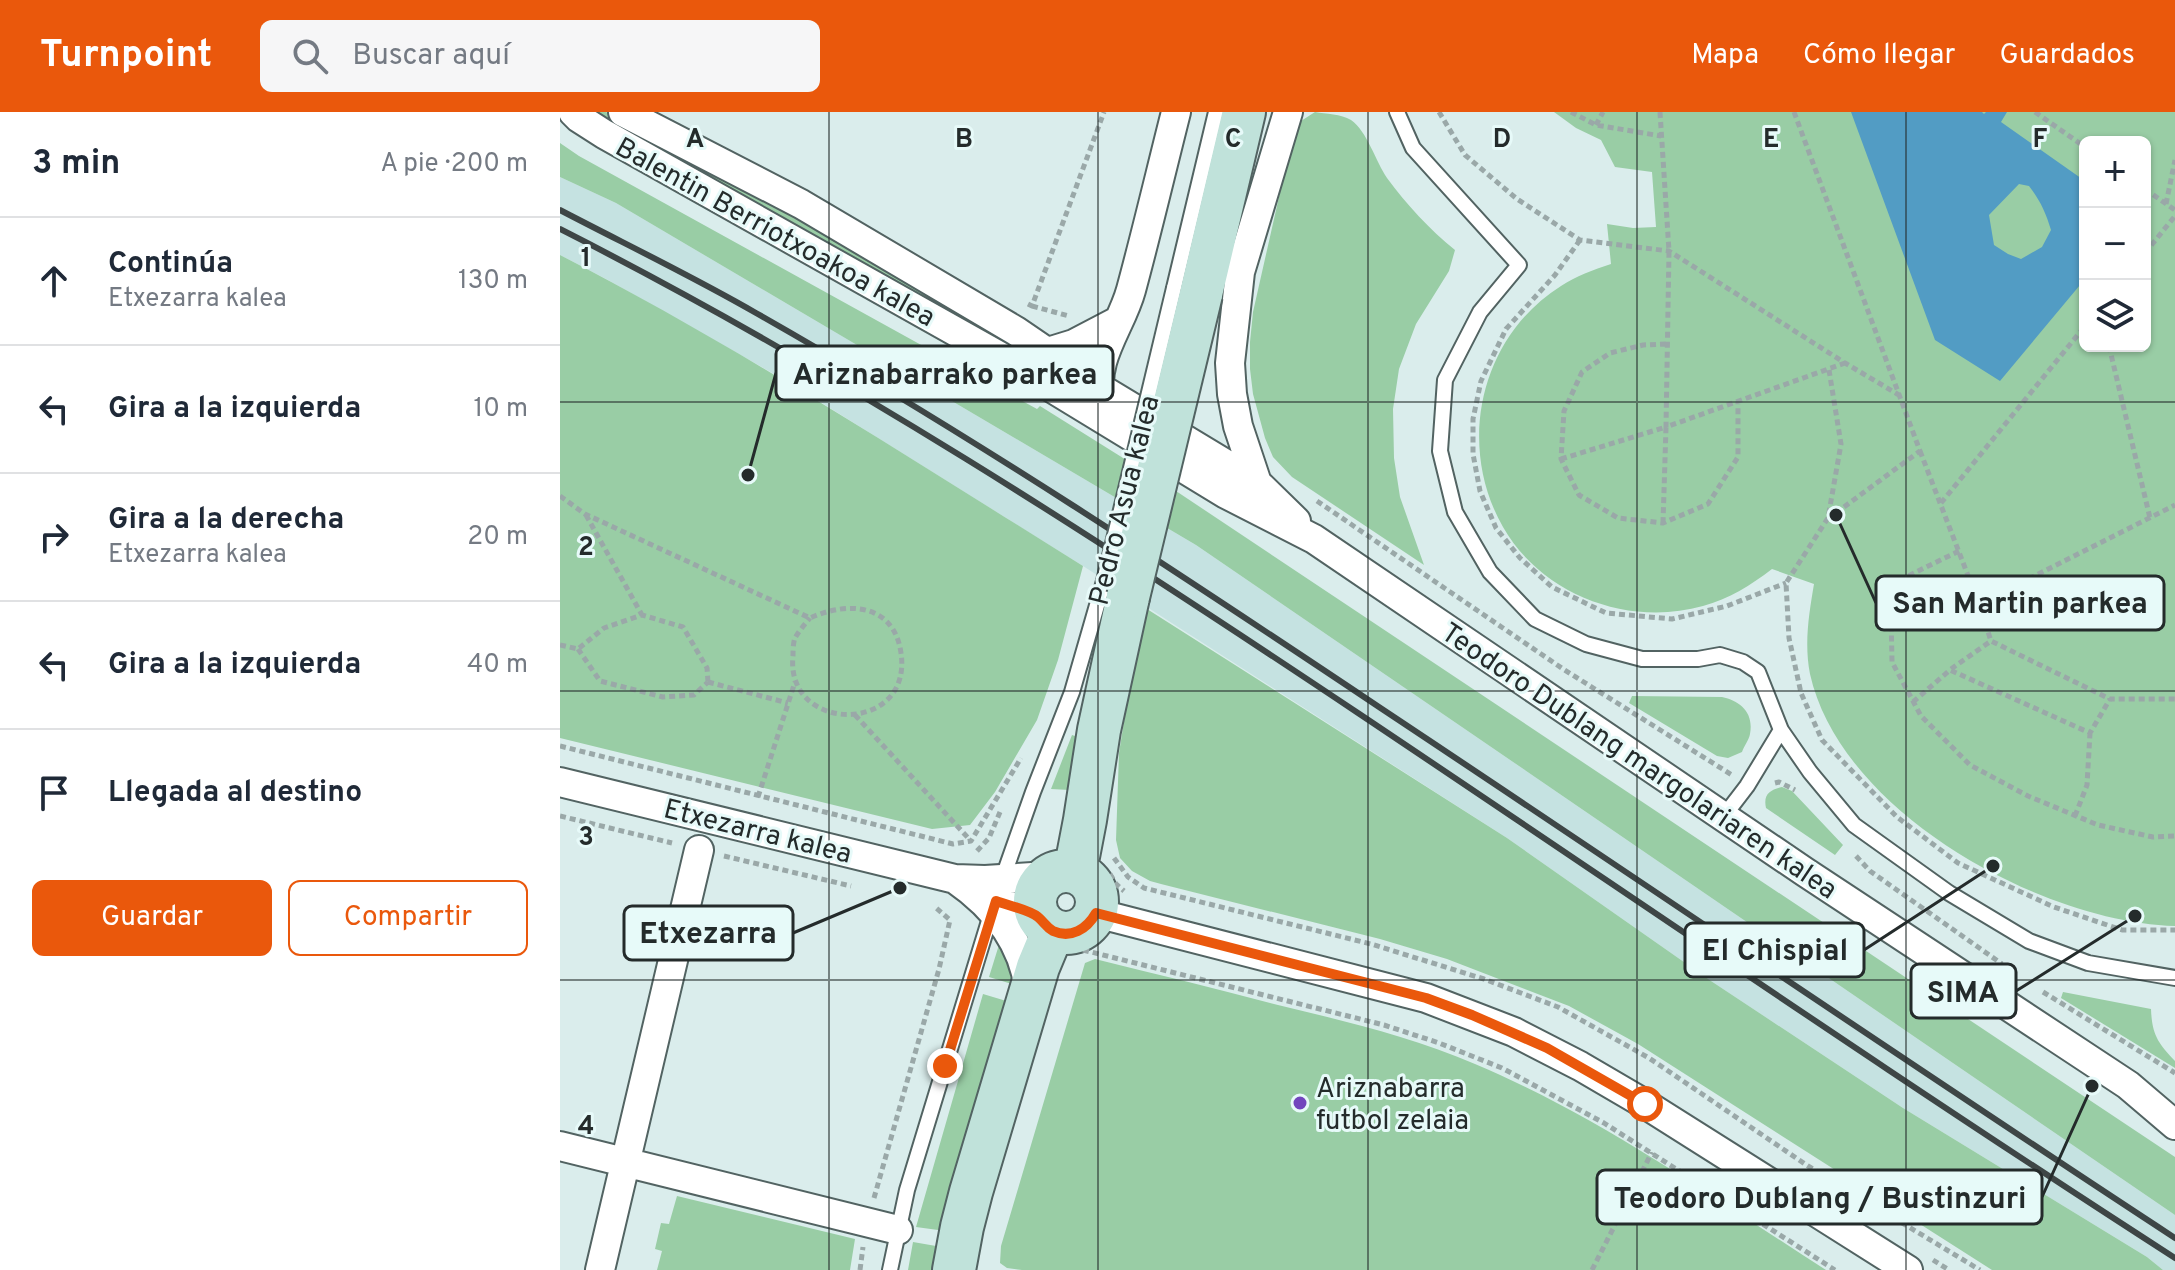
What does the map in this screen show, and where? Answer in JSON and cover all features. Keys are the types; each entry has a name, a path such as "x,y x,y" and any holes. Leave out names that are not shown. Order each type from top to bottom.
{"main road":[{"name":"Pedro Asua kalea","path":"954,1270 968,1204 1038,967 1067,927 1034,899 1042,882 1062,874 1085,820 1116,589 1187,291 1244,112"},
{"path":"1062,874 1084,876 1096,892 1067,927"}],"street":[{"name":"Balentin Berriotxoakoa kalea","path":"573,112 604,134 987,349 1106,420"},
{"name":"Balentin Berriotxoakoa kalea","path":"623,112 801,204 1048,352 1098,387"},
{"name":"Pedro Asua kalea","path":"1106,420 1098,387 1107,346 1130,295 1176,112"},
{"path":"1257,483 1238,426 1230,363 1240,272 1288,112"},
{"path":"1048,352 1074,344 1118,321"},
{"name":"Teodoro Dublang margolariaren kalea","path":"1098,387 1257,483 1314,539"},
{"name":"Teodoro Dublang margolariaren kalea","path":"1106,420 1226,494 1314,539 1805,872 2128,1085 2175,1125"},
{"name":"Etxezarra kalea","path":"560,782 984,892 1067,927 1426,998 1514,1032 1580,1066 1908,1270"},
{"path":"600,1270 699,850"},
{"name":"Etxezarra kalea","path":"984,892 1062,874"},
{"path":"984,892 1011,934 1027,973 1030,994"},
{"name":"Teodoro Dublang margolariaren kalea","path":"2128,1085 2175,1103"},
{"path":"560,1146 898,1230"}],"lane":[{"name":"Pedro Asua kalea","path":"1187,291 1216,112"},
{"path":"1397,112 1413,148 1519,265 1480,312 1445,380 1440,451 1455,512 1490,572 1535,619 1586,644 1642,659 1698,659 1720,655 1743,662 1758,672 1781,730 1810,772 1854,825 1949,893 2029,941 2088,963 2175,978"},
{"name":"Pedro Asua kalea","path":"890,1270 907,1190 984,892 1033,792 1116,589"},
{"path":"1724,816 1747,786 1781,730"}],"path":[{"path":"1018,299 1032,306 1104,112"},
{"path":"1439,112 1465,155 1517,199 1580,240 1669,251 1899,395"},
{"path":"1571,112 1596,125 1661,136"},
{"path":"1596,125 1603,112"},
{"path":"1660,112 1669,251 1663,523"},
{"path":"1794,112 1991,641 2110,699 2175,699"},
{"path":"2035,112 2079,143"},
{"path":"2166,204 2175,160"},
{"path":"2151,193 2175,210"},
{"path":"2151,246 2175,216"},
{"path":"1580,240 1555,275 1506,329 1481,381 1473,419 1473,454 1480,491 1496,528 1520,558 1552,587 1606,613 1672,619 1727,606 1786,583 1828,518 1920,451"},
{"path":"1941,504 2079,333"},
{"path":"1666,344 1643,345 1610,353 1582,372 1564,411 1561,459 1579,495 1618,518 1663,523 1708,504 1738,457 1738,401"},
{"path":"2110,352 2150,518"},
{"path":"1561,459 1666,427 1845,363"},
{"path":"1828,518 1841,444 1829,370"},
{"path":"560,496 585,514 810,618"},
{"path":"1313,498 1563,669 1761,795 1770,785 1779,782 1792,787 1802,798"},
{"path":"1979,604 2175,505"},
{"path":"585,514 642,615"},
{"path":"1959,551 1908,576 1891,613 1892,662 1921,716 1970,765 2028,796 2098,825 2153,837 2175,836"},
{"path":"1786,583 1789,638 1801,693 1822,740 1897,817 1958,863 2054,907 2122,930 2175,930"},
{"path":"862,608 881,617 896,631 902,674 884,703 871,710 843,716 823,710 806,698 795,681 792,669 795,639 810,618 830,609 862,608"},
{"path":"578,649 604,628 642,615 683,627 707,668 708,682"},
{"path":"1913,702 1950,670 1991,641"},
{"path":"560,645 578,649 600,681 663,697 694,695 708,682"},
{"path":"1950,670 2090,733"},
{"path":"758,797 795,681"},
{"path":"708,682 788,703"},
{"path":"2075,816 2087,785 2090,733 2110,699"},
{"path":"855,715 971,841"},
{"path":"560,746 953,844 971,841 1027,748"},
{"path":"560,816 863,889"},
{"path":"1851,850 1870,871 2009,970"},
{"path":"1113,854 1128,877 1144,888 1371,944 1484,979 1558,1007 1649,1058 1808,1166 1980,1270"},
{"path":"860,1270 867,1222 950,920 937,906 922,903"},
{"path":"1067,927 1384,1025 1502,1068 1652,1152 1835,1270"},
{"path":"2035,986 2175,1073"},
{"path":"1592,1270 1652,1152"}],"shaded area":[{"path":"560,177 616,203 1196,545 2175,1215 2175,1270 2163,1270 2147,1257 1903,1108 1711,981 1507,838 1083,566 790,383 560,255"}],"green space":[{"path":"587,112 606,112 795,209 1003,332 994,344"},
{"path":"1315,112 1343,116 1357,125 1395,188 1427,225 1455,250 1449,271 1416,324 1399,369 1393,409 1394,458 1400,497 1424,565 1292,477 1273,457 1253,394 1250,342 1253,312 1293,135 1301,121"},
{"path":"1554,112 2175,112 2175,926 2122,920 2066,904 2009,881 1954,851 1904,814 1861,771 1829,725 1808,662 1808,629 1814,584 1772,569 1739,591 1713,603 1674,611 1646,612 1590,600 1540,571 1520,551 1503,527 1489,495 1481,462 1479,428 1484,395 1495,363 1511,334 1533,308 1567,282 1611,264 1607,224 1633,228 1656,227 1652,172 1615,167 1601,140 1576,128"},
{"path":"560,143 1037,409 1040,406 1179,493 2175,1157 2175,1215 1196,545 616,203 560,177"},
{"path":"560,255 760,366 1083,566 1058,660 1037,720 995,792 970,825 932,829 560,738"},
{"path":"1147,609 1507,838 1711,981 1903,1108 2147,1257 2163,1270 1992,1270 1638,1044 1569,1006 1447,959 1150,881 1132,871 1120,858 1116,840 1119,753"},
{"path":"1632,696 1729,699 1748,714 1751,726 1749,736 1742,752 1728,758 1717,756 1629,703"},
{"path":"1072,735 1078,737 1070,790 1051,789"},
{"path":"1782,787 1792,791 1843,845 1835,855 1766,808 1768,793"},
{"path":"1001,942 1015,985 989,977"},
{"name":"Ariznabarra futbol zelaia","path":"1095,959 1378,1030 1475,1064 1522,1085 1611,1133 1826,1270 1007,1268 1000,1263 1001,1246 1085,963"},
{"path":"2063,992 2151,1009 2155,1032 2175,1061 2175,1068 2061,998"},
{"path":"983,994 1013,1003 948,1225 938,1230 916,1227"},
{"path":"677,1196 855,1239 850,1270 657,1270 662,1251 655,1249 661,1223 669,1224"},
{"path":"913,1242 936,1246 942,1255 940,1270 908,1270"}],"water":[{"path":"1851,112 2007,112 2001,122 2079,177 2079,286 2000,381 1935,340","holes":["2019,184 2029,186 2051,230 2042,247 2021,259 1994,245 1989,215"]}],"railway":[{"path":"560,210 683,273 836,359 1073,505 2175,1238"},
{"path":"560,229 766,340 1065,521 1261,648 1867,1056 2175,1258"}],"place":[{"name":"Ariznabarrako parkea","path":"748,475"},
{"name":"San Martin parkea","path":"1836,515"},
{"name":"El Chispial","path":"1993,866"},
{"name":"Etxezarra","path":"900,888"},
{"name":"SIMA","path":"2135,916"},
{"name":"Teodoro Dublang / Bustinzuri","path":"2092,1086"},
{"name":"Ariznabarra futbol zelaia","path":"1300,1103"}],"route":[{"path":"945,1066 996,901 1038,917 1044,925 1063,934 1083,929 1096,913 1426,998 1514,1032 1645,1104"}]}
